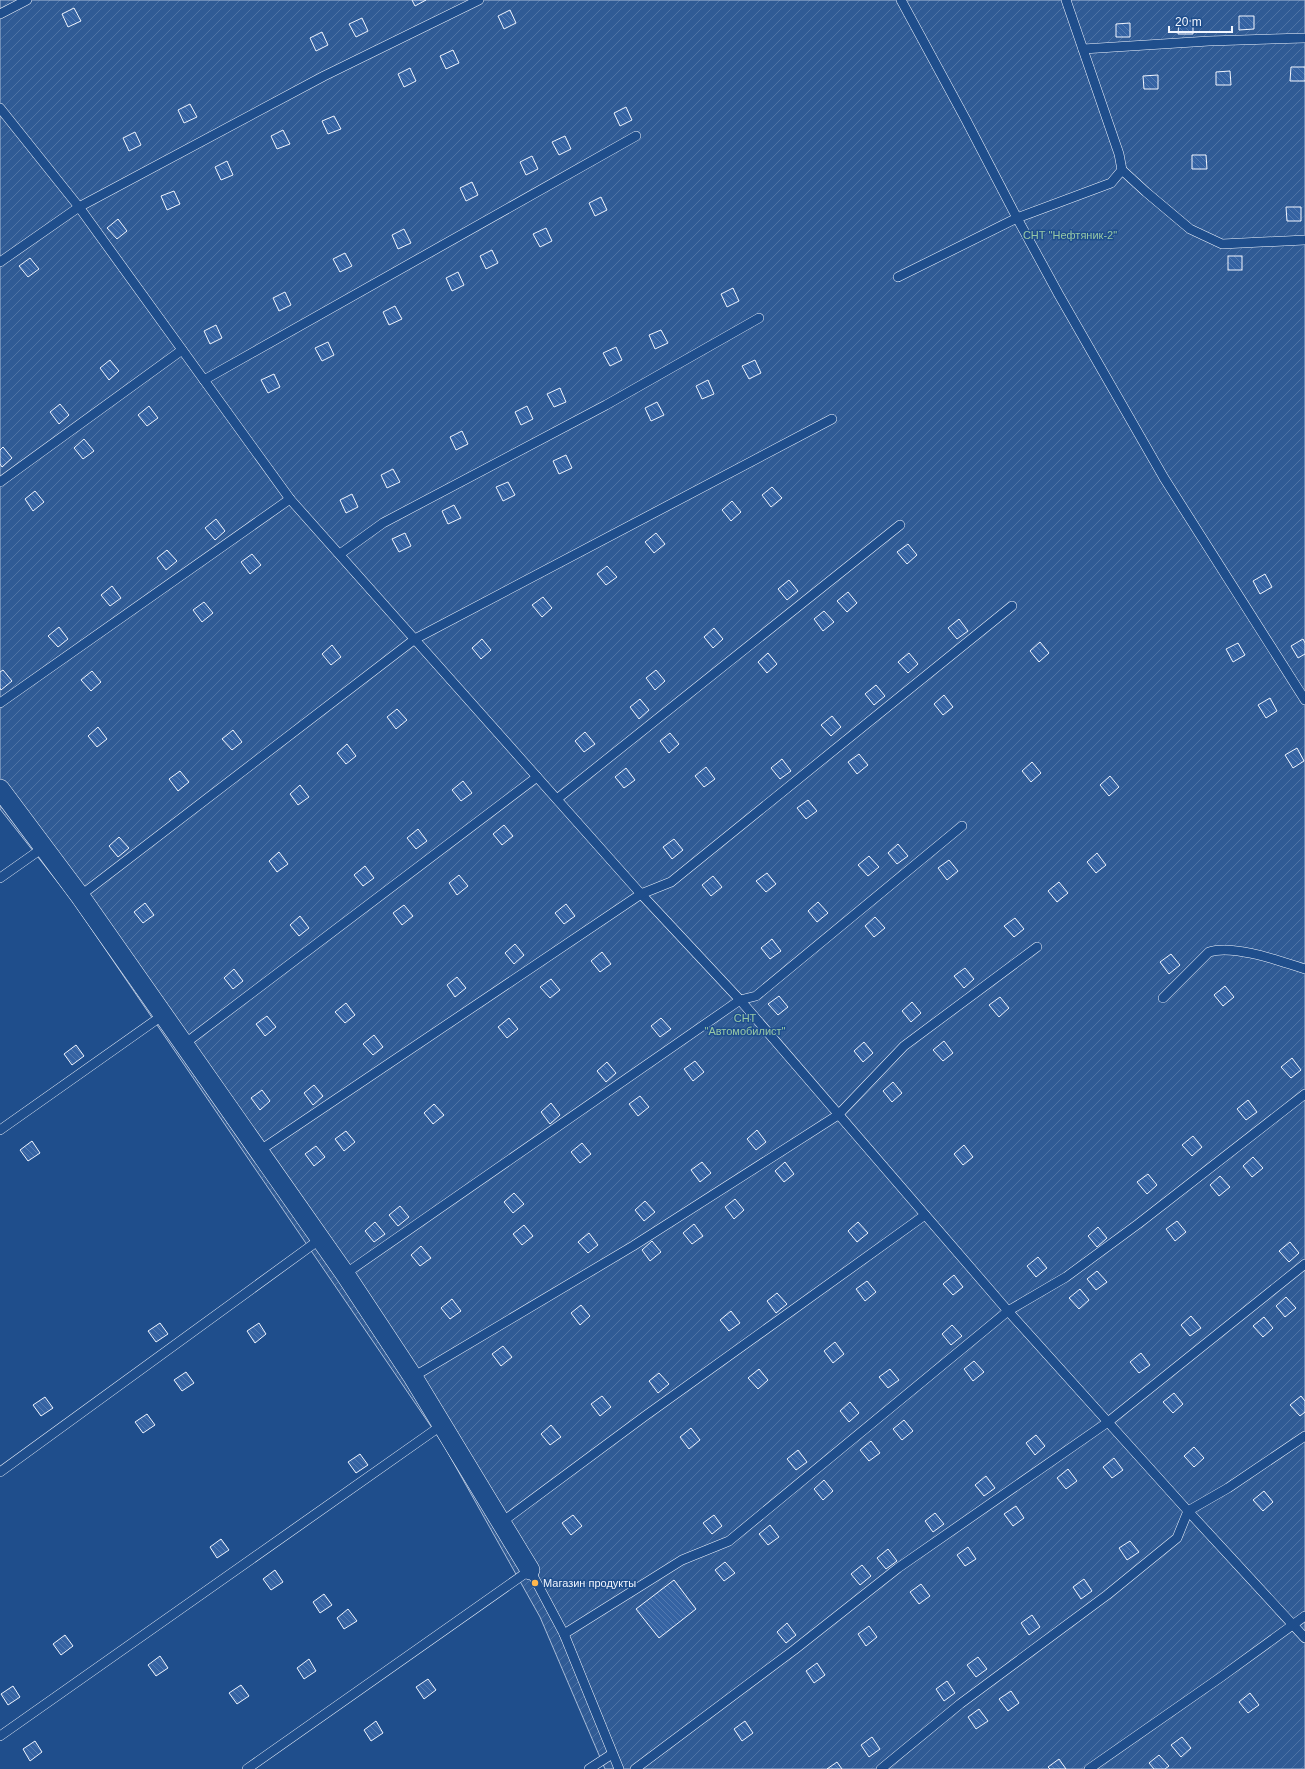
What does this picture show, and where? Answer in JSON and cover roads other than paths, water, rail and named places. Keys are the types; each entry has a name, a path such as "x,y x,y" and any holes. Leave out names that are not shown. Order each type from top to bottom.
{"street":[{"path":"0,788 80,896 183,1045 259,1151 319,1240 345,1274 413,1377 530,1570"}],"lane":[{"path":"0,14 27,0"},
{"path":"0,262 79,208 324,76 478,0"},
{"path":"901,0 1059,295 1164,478 1305,700"},
{"path":"1066,0 1119,154 1122,170 1190,229 1222,244 1305,240"},
{"path":"1083,49 1209,41 1305,38"},
{"path":"0,108 79,208 290,499 641,894 740,1000 1008,1311 1188,1512 1305,1638"},
{"path":"204,380 636,136"},
{"path":"898,277 1017,218 1111,183 1122,170"},
{"path":"340,554 383,523 606,405 759,318"},
{"path":"0,482 182,350"},
{"path":"80,896 415,640 832,419"},
{"path":"0,702 290,499"},
{"path":"556,799 900,525"},
{"path":"259,1151 641,894 671,882 1012,606"},
{"path":"183,1045 537,777"},
{"path":"345,1274 740,1000 756,996 962,826"},
{"path":"0,878 44,848"},
{"path":"413,1377 633,1246 838,1115 904,1046 1037,947"},
{"path":"1163,998 1209,952 1214,950 1230,949 1305,969"},
{"path":"0,1130 163,1015"},
{"path":"564,1634 682,1560 729,1541 1008,1311 1066,1277 1138,1224 1305,1094"},
{"path":"502,1522 645,1416 925,1215"},
{"path":"0,1472 319,1240"},
{"path":"634,1769 794,1650 898,1568 1108,1422 1305,1264"},
{"path":"0,1736 442,1425"},
{"path":"881,1769 960,1704 1107,1595 1177,1538 1188,1512 1228,1488 1305,1436"},
{"path":"247,1769 530,1570 564,1634 619,1769"},
{"path":"1089,1769 1221,1677 1305,1616"},
{"path":"589,1769 612,1754"}],"place":[{"name":"Магазин продукты","path":"535,1583"}],"park label":[{"name":"СНТ \"Нефтяник-2\"","path":"1070,235"},
{"name":"СНТ \"Автомобилист\"","path":"745,1024"}]}
